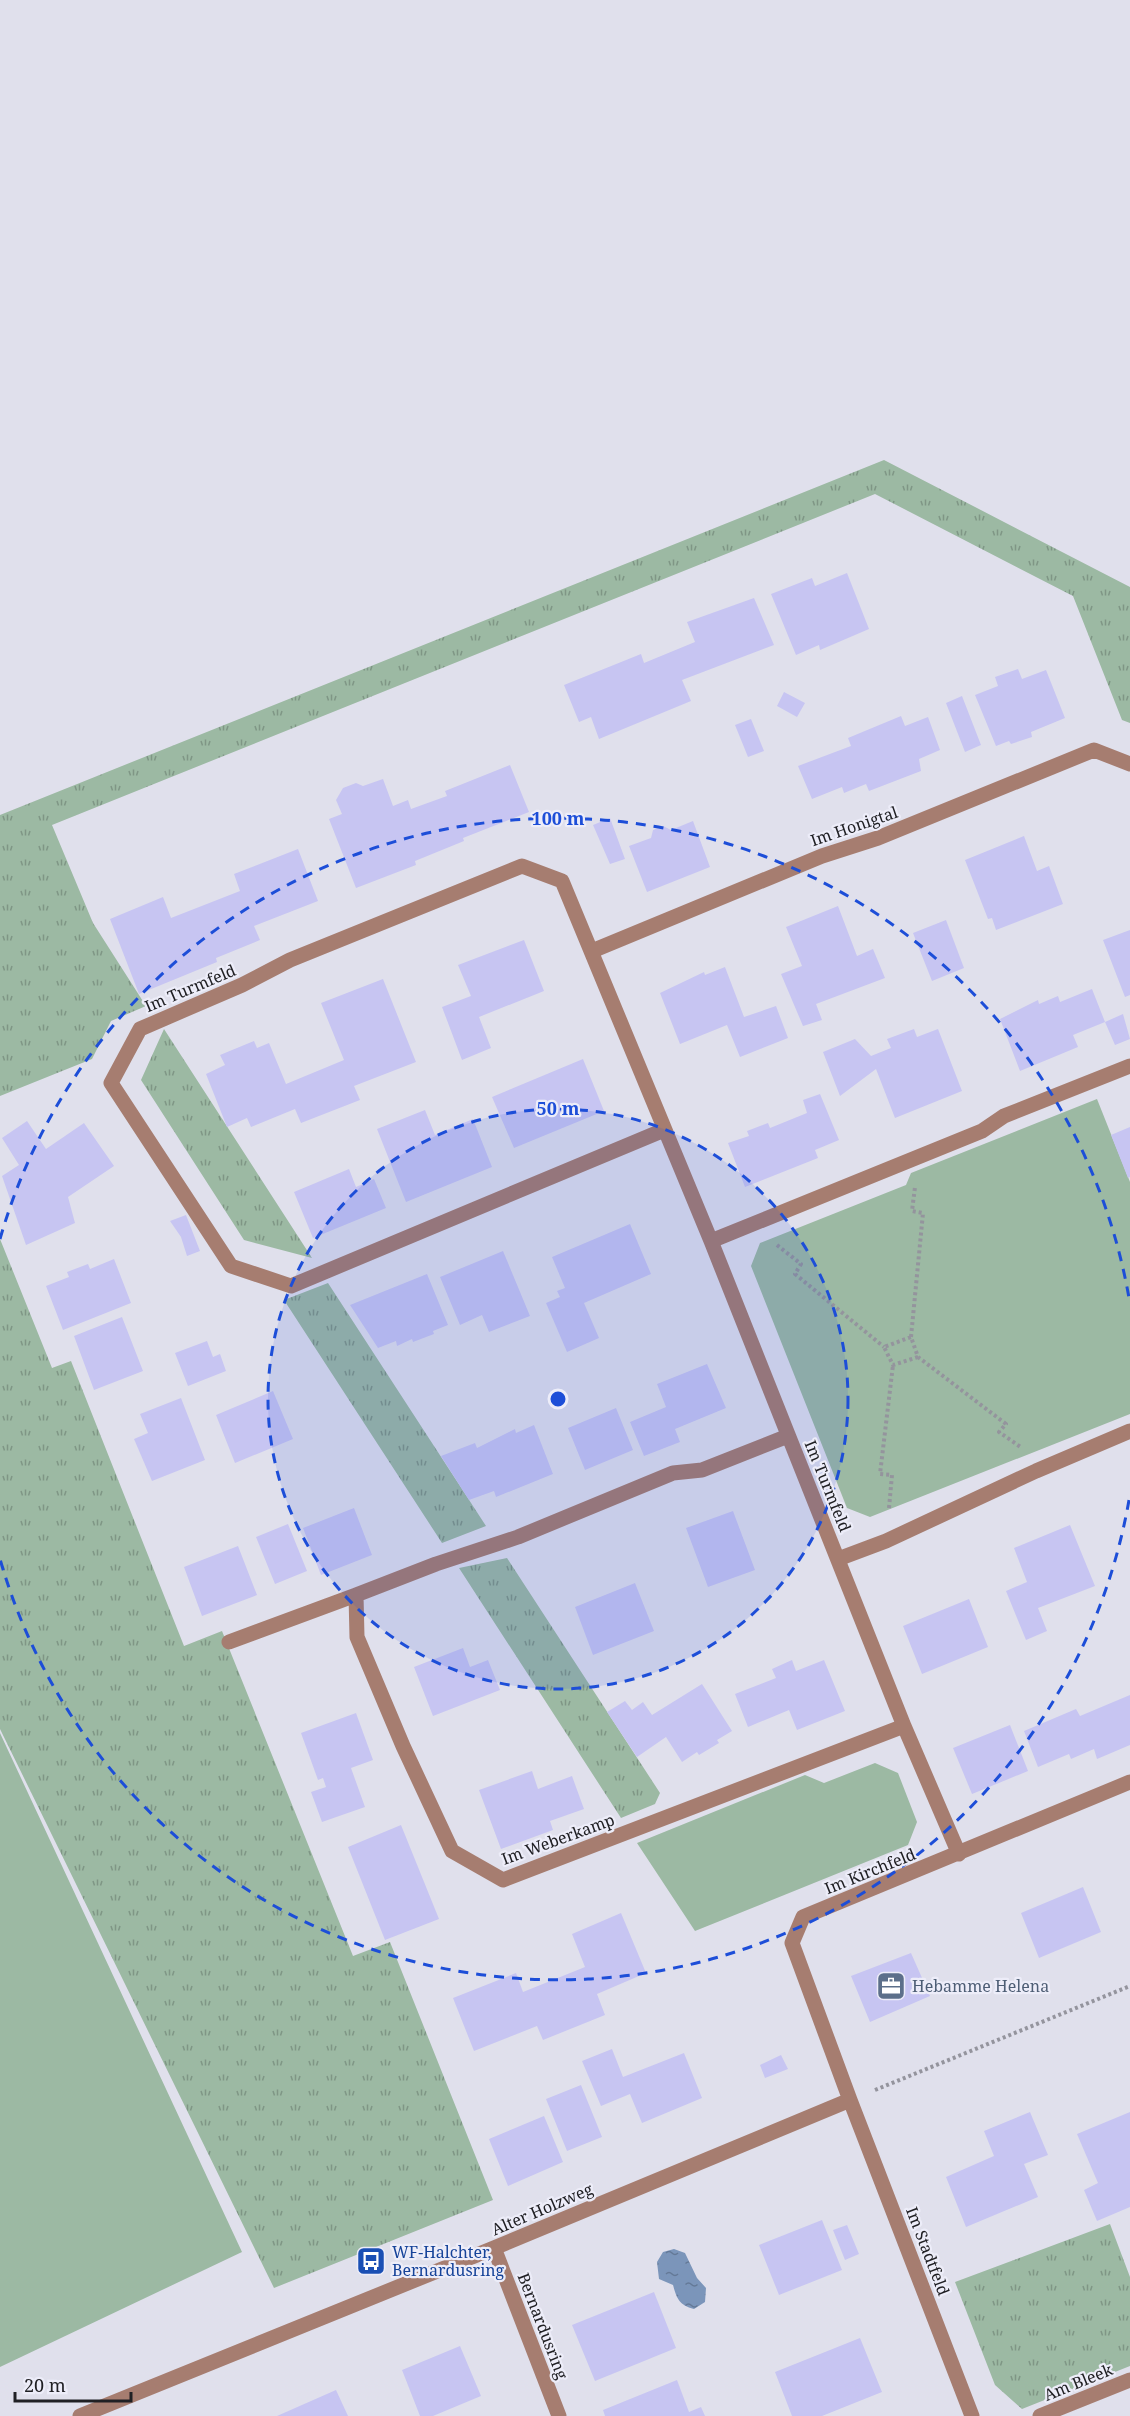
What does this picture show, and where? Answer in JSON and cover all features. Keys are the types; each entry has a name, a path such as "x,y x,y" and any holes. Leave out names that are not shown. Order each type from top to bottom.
{"street":[{"name":"Im Honigtal","path":"591,951 822,855 878,838 1094,750 1130,764"},
{"name":"Im Turmfeld","path":"664,1130 291,1286 231,1266 111,1083 140,1029 242,986 290,960 522,866 562,881 711,1241 904,1726 959,1854"},
{"path":"711,1241 982,1131 1004,1116 1130,1066"},
{"path":"838,1559 886,1540 1036,1471 1130,1431"},
{"path":"229,1642 436,1564 518,1537 674,1473 702,1470 788,1436"},
{"name":"Im Weberkamp","path":"356,1595 357,1636 403,1746 452,1851 503,1880 904,1726"},
{"name":"Im Kirchfeld","path":"850,2100 792,1943 803,1917 1130,1782"},
{"name":"Alter Holzweg","path":"80,2416 850,2100"},
{"name":"Im Stadtfeld","path":"850,2100 972,2416"},
{"name":"Bernardusring","path":"494,2248 559,2416"},
{"name":"Am Bleek","path":"1040,2416 1130,2380"}],"path":[{"path":"904,1162 915,1185 912,1211 923,1213 910,1338 918,1357 1006,1424 999,1432 1028,1452 1036,1471"},
{"path":"760,1221 770,1239 801,1264 795,1274 884,1347 893,1365 880,1474 892,1475 886,1540"},
{"path":"884,1347 910,1338"},
{"path":"893,1365 918,1357"},
{"path":"890,2084 1130,1986"}],"green space":[{"path":"884,460 1130,587 1130,723 1122,720 1073,596 875,494 52,825 93,923 146,1006 111,1021 92,1059 0,1096 0,815"},
{"path":"164,1029 312,1258 244,1240 141,1080"},
{"path":"1097,1099 1130,1182 1130,1414 870,1517 847,1508 751,1266 760,1243 906,1185 911,1173"},
{"path":"0,1239 52,1368 71,1361 184,1646 222,1631 353,1956 390,1942 493,2200 274,2288 0,1729"},
{"path":"328,1283 486,1526 442,1543 284,1300"},
{"path":"507,1558 660,1793 655,1804 621,1818 459,1568"},
{"path":"0,1733 242,2252 0,2367"},
{"path":"875,1763 898,1773 917,1822 908,1845 695,1931 637,1843 805,1775 824,1783"},
{"path":"1110,2224 1130,2277 1130,2366 1022,2409 995,2385 955,2282"}],"water":[{"path":"674,2249 685,2253 697,2278 706,2288 705,2302 694,2309 679,2301 673,2285 659,2279 657,2262 663,2252"}],"building":[{"path":"847,573 869,629 820,650 819,645 796,655 771,594 812,578 815,586"},
{"path":"754,598 774,645 682,680 691,701 599,739 591,717 579,722 564,685 641,654 644,663 695,642 687,622"},
{"path":"1018,669 1022,679 1046,670 1065,718 1031,732 1032,737 996,746 975,695 998,686 995,677"},
{"path":"784,692 805,703 797,717 777,706"},
{"path":"962,696 981,745 965,752 946,703"},
{"path":"901,716 905,726 928,717 940,750 919,759 921,771 869,791 866,784 844,793 842,787 812,799 798,766 851,746 848,738"},
{"path":"751,719 764,751 748,757 735,725"},
{"path":"510,765 529,812 463,838 464,841 415,861 416,865 356,888 329,819 342,814 336,800 343,788 356,783 363,786 383,779 393,806 408,800 411,809 447,796 445,791"},
{"path":"610,818 625,859 610,864 593,825"},
{"path":"693,821 710,867 647,892 629,846 651,838 653,830 663,826 671,830"},
{"path":"1024,836 1037,871 1049,866 1063,904 996,930 992,918 988,919 965,860"},
{"path":"298,849 318,901 254,926 260,940 216,958 217,962 139,994 110,919 163,897 171,918 240,891 234,874"},
{"path":"838,906 857,956 873,949 885,978 816,1004 822,1020 803,1026 781,974 802,966 786,927"},
{"path":"946,920 964,968 932,981 913,933"},
{"path":"1130,930 1130,995 1125,997 1103,940"},
{"path":"524,940 544,991 479,1017 491,1048 462,1060 442,1007 471,996 458,965"},
{"path":"725,967 744,1017 776,1006 788,1038 740,1057 727,1025 680,1044 660,993 704,972 705,975"},
{"path":"383,979 416,1062 354,1086 360,1100 301,1123 295,1109 251,1127 247,1118 227,1127 206,1074 225,1065 220,1055 254,1041 257,1048 269,1043 286,1084 344,1060 321,1003"},
{"path":"1092,989 1105,1022 1073,1035 1078,1047 1020,1071 1000,1019 1038,1000 1039,1004 1058,996 1060,1002"},
{"path":"1123,1014 1130,1039 1115,1045 1105,1022"},
{"path":"914,1029 917,1037 938,1029 962,1091 895,1118 876,1069 840,1096 823,1052 855,1039 871,1056 891,1048 887,1039"},
{"path":"583,1059 604,1111 514,1148 492,1097"},
{"path":"820,1094 839,1140 815,1150 818,1158 745,1187 728,1143 749,1136 747,1131 768,1123 770,1128 807,1113 803,1100"},
{"path":"425,1110 435,1135 473,1119 492,1167 406,1202 377,1129"},
{"path":"27,1121 46,1149 84,1123 114,1166 68,1197 75,1223 26,1245 2,1176 19,1165 2,1138"},
{"path":"1130,1127 1130,1177 1128,1178 1111,1135"},
{"path":"349,1169 356,1187 374,1179 386,1208 313,1238 294,1192"},
{"path":"186,1215 200,1251 187,1256 181,1237 170,1221"},
{"path":"630,1224 651,1274 584,1303 599,1338 567,1352 546,1303 560,1297 557,1291 565,1288 552,1257"},
{"path":"503,1251 530,1316 489,1332 482,1315 460,1325 440,1277"},
{"path":"114,1259 131,1303 63,1330 46,1286 69,1277 67,1272 88,1264 90,1269"},
{"path":"427,1274 448,1325 433,1331 434,1334 413,1342 412,1339 397,1346 396,1341 378,1348 350,1305"},
{"path":"122,1317 143,1371 94,1390 74,1336"},
{"path":"207,1341 213,1357 220,1354 226,1371 188,1386 175,1353"},
{"path":"707,1364 726,1408 675,1429 680,1442 644,1456 630,1422 666,1407 657,1384"},
{"path":"273,1391 293,1439 235,1463 216,1415"},
{"path":"181,1398 205,1460 152,1481 134,1439 148,1433 140,1414"},
{"path":"616,1408 633,1450 585,1470 568,1428"},
{"path":"534,1425 553,1474 496,1497 494,1491 469,1500 441,1456 475,1443 477,1448 515,1429 516,1433"},
{"path":"354,1508 372,1555 321,1575 303,1528"},
{"path":"733,1511 755,1570 708,1587 686,1528"},
{"path":"288,1524 307,1571 275,1584 256,1537"},
{"path":"1070,1525 1095,1586 1038,1608 1047,1631 1026,1640 1006,1591 1027,1582 1014,1548"},
{"path":"238,1546 257,1595 202,1616 184,1567"},
{"path":"635,1583 654,1631 593,1655 575,1607"},
{"path":"969,1599 988,1647 922,1674 903,1626"},
{"path":"463,1648 470,1667 488,1660 500,1690 433,1716 414,1667"},
{"path":"792,1660 796,1671 824,1660 845,1711 797,1730 789,1710 748,1727 735,1694 776,1678 772,1669"},
{"path":"702,1684 732,1731 717,1740 719,1743 699,1755 697,1752 682,1762 666,1737 637,1757 607,1712 625,1701 632,1710 643,1702 652,1715"},
{"path":"1130,1695 1130,1745 1097,1759 1094,1749 1071,1759 1069,1754 1038,1767 1024,1731 1076,1709 1080,1716"},
{"path":"356,1713 373,1760 351,1768 365,1807 322,1822 311,1792 326,1787 323,1778 318,1780 301,1733"},
{"path":"1010,1725 1028,1771 972,1794 953,1748"},
{"path":"532,1771 538,1789 572,1776 584,1809 550,1821 553,1830 501,1849 479,1790"},
{"path":"401,1825 439,1919 385,1940 348,1847"},
{"path":"1083,1887 1101,1932 1039,1958 1021,1913"},
{"path":"621,1913 646,1973 597,1994 605,2015 543,2040 537,2026 474,2051 453,1998 516,1973 523,1992 585,1967 572,1934"},
{"name":"Hebamme Helena","path":"911,1953 930,1996 870,2022 851,1976"},
{"path":"612,2049 623,2077 684,2053 702,2098 642,2123 630,2094 601,2106 582,2061"},
{"path":"781,2055 788,2069 765,2078 760,2065"},
{"path":"581,2085 602,2137 567,2151 546,2099"},
{"path":"1030,2112 1048,2155 1024,2164 1038,2197 966,2227 946,2177 994,2156 984,2131"},
{"path":"1130,2112 1130,2207 1097,2221 1084,2190 1098,2183 1077,2134"},
{"path":"544,2116 563,2162 508,2186 489,2139"},
{"path":"822,2220 842,2270 779,2295 759,2245"},
{"path":"847,2225 859,2254 845,2260 833,2230"},
{"path":"654,2292 676,2348 595,2381 572,2325"},
{"path":"860,2338 882,2392 822,2416 792,2416 775,2372"},
{"path":"460,2346 481,2396 433,2416 420,2416 402,2370"},
{"path":"677,2380 689,2412 701,2407 705,2416 605,2416 603,2410"},
{"path":"336,2390 348,2416 277,2416"}],"place":[{"name":"Hebamme Helena","path":"891,1986"},
{"name":"WF-Halchter, Bernardusring","path":"371,2261"}]}
